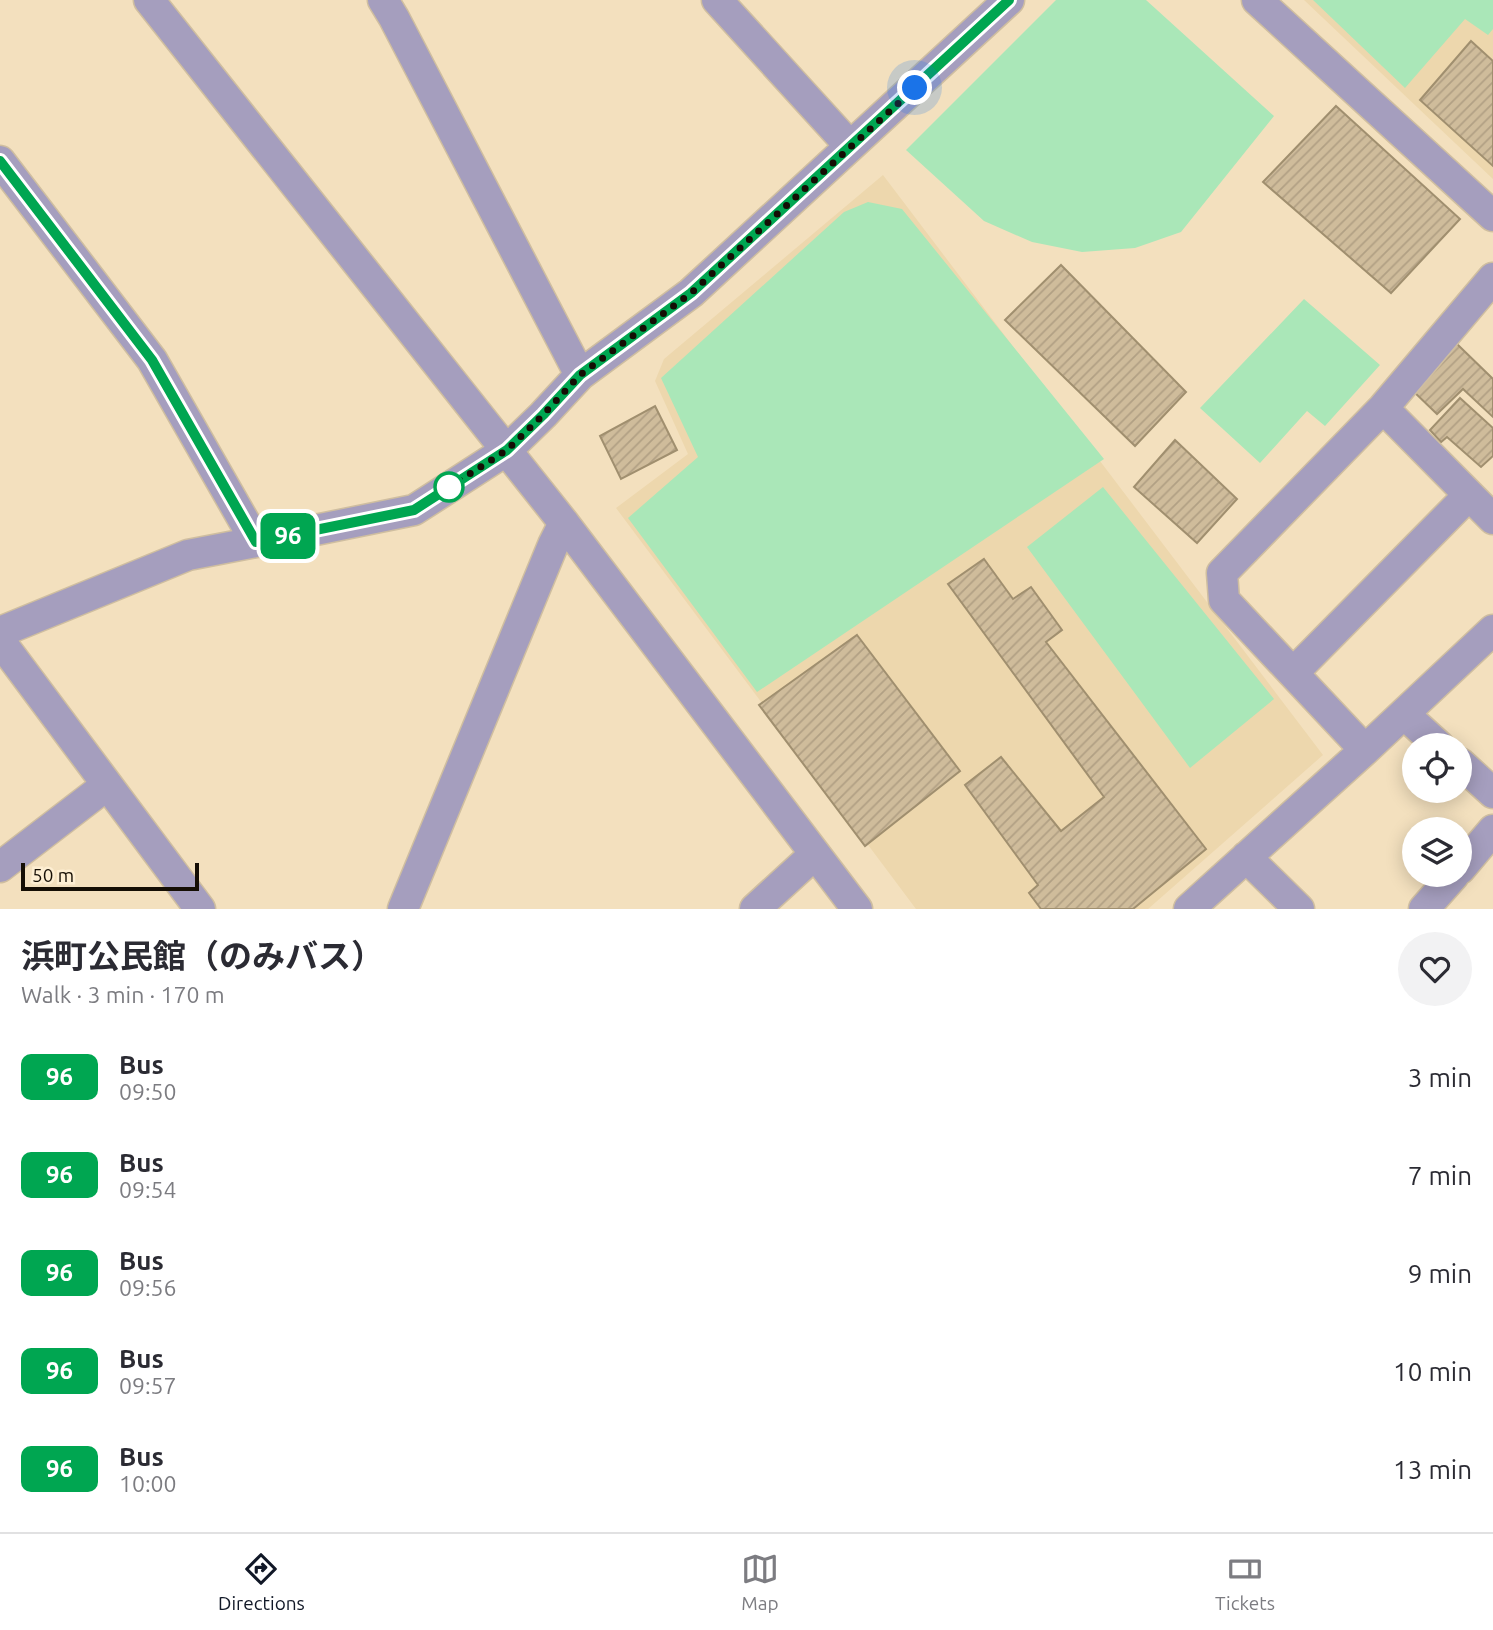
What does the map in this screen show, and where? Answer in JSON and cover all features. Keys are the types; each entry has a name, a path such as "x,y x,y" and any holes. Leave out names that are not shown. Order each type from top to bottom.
{"street":[{"path":"149,0 564,523 857,909"},
{"path":"383,0 580,375"},
{"path":"717,0 850,146"},
{"path":"0,632 188,555 414,510 507,450 580,375 691,293 1009,0"},
{"path":"1257,0 1493,216"},
{"path":"0,161 152,360 256,542"},
{"path":"1366,750 1224,600 1222,573 1383,408 1489,291"},
{"path":"1383,408 1493,519"},
{"path":"1293,673 1469,495"},
{"path":"403,909 564,523"},
{"path":"1189,909 1366,750 1493,630"},
{"path":"0,641 200,909"},
{"path":"1404,714 1425,733"},
{"path":"1472,774 1493,793"},
{"path":"0,867 107,785"},
{"path":"1472,855 1493,830"},
{"path":"755,909 815,854"},
{"path":"1246,857 1299,909"},
{"path":"1424,909 1443,887"}],"shaded area":[{"path":"1304,0 1493,0 1493,179"},
{"path":"883,175 1323,755 1148,909 916,909 616,508 688,454 655,381 664,359"}],"green space":[{"path":"1056,0 1146,0 1274,116 1181,232 1135,248 1082,252 1032,242 984,221 906,150"},
{"path":"1313,0 1493,0 1493,29 1488,35 1465,19 1405,88"},
{"path":"868,202 902,209 1104,459 757,692 628,518 698,457 661,378 844,212"},
{"path":"1304,299 1380,365 1325,426 1307,411 1260,463 1200,408"},
{"path":"1103,487 1274,699 1190,768 1027,547"}],"building":[{"path":"1471,41 1493,61 1493,166 1420,100"},
{"path":"1336,106 1460,219 1391,293 1263,182"},
{"path":"1061,265 1186,392 1135,446 1005,320"},
{"path":"1457,344 1493,379 1493,417 1463,389 1437,414 1412,390"},
{"path":"1460,398 1493,428 1493,456 1481,467 1447,437 1441,442 1430,430"},
{"path":"655,406 677,450 621,479 600,436"},
{"path":"1175,440 1237,499 1197,543 1134,487"},
{"path":"984,559 1013,599 1031,587 1062,630 1046,642 1206,849 1133,909 1041,909 1029,893 1038,885 965,785 1001,757 1061,831 1104,797 948,584"},
{"path":"857,635 960,771 865,846 759,705"}],"bus line":[{"name":"96","path":"0,161 152,360 256,542 414,510 507,450 580,375 691,293 1009,0"}],"route":[{"path":"449,487 507,450 580,375 691,293 915,88"}]}
